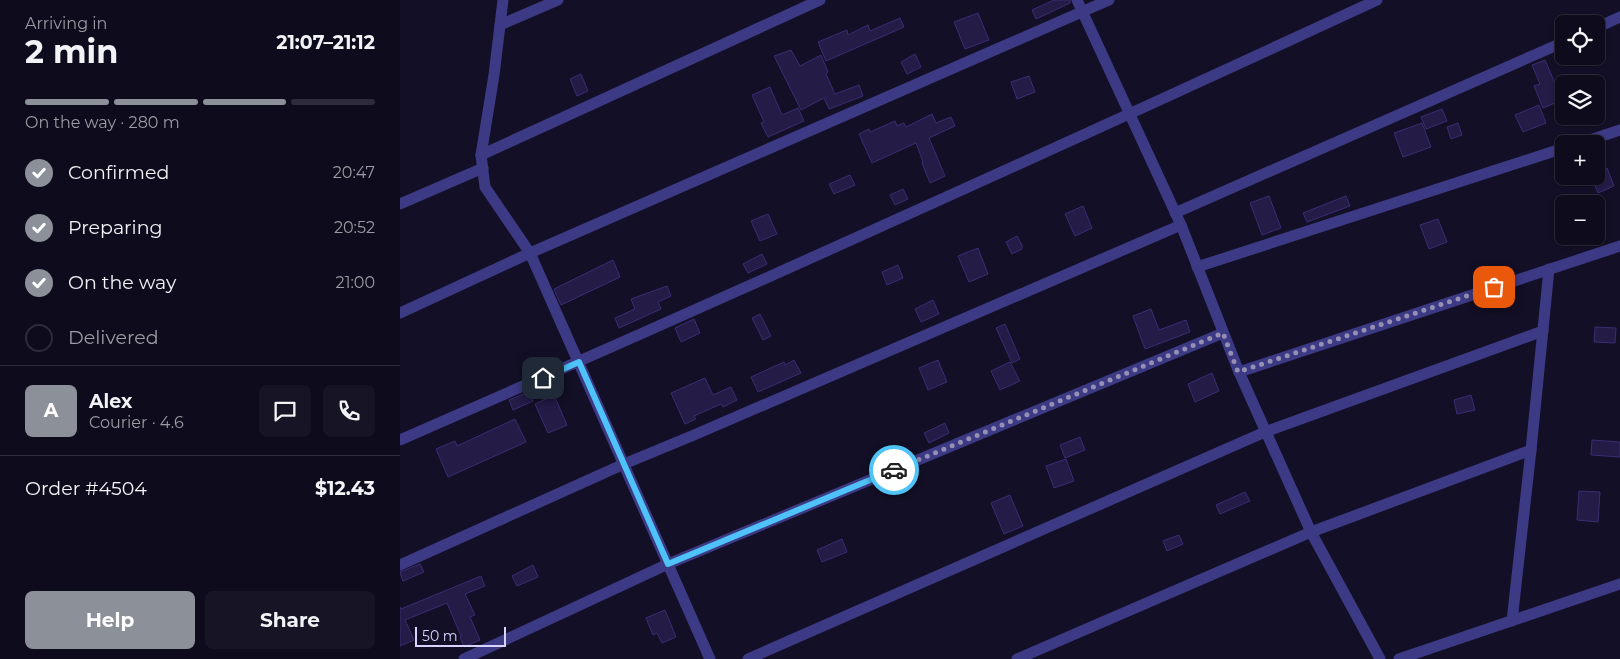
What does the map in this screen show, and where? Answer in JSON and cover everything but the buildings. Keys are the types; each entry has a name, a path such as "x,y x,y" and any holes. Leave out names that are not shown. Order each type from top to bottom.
{"street":[{"path":"503,0 494,75 481,155 485,187 530,253 710,659"},
{"path":"500,26 558,0"},
{"path":"481,155 820,0"},
{"path":"1077,0 1181,225 1238,372 1310,532 1380,659"},
{"path":"400,312 530,253 1083,13 1109,0"},
{"path":"400,440 579,362 1130,114 1377,0"},
{"path":"1605,24 1620,17"},
{"path":"1175,213 1555,46"},
{"path":"1605,135 1620,130"},
{"path":"1197,267 1555,151"},
{"path":"400,204 483,168"},
{"path":"400,565 624,464 1181,225"},
{"path":"1238,372 1620,246"},
{"path":"1512,621 1549,269"},
{"path":"748,659 1265,432 1543,331"},
{"path":"464,659 668,564 1223,333"},
{"path":"1017,659 1310,532 1531,450"},
{"path":"1399,659 1620,584"}],"way so far":[{"path":"894,470 1223,333 1238,372 1494,287"}],"route":[{"path":"543,378 579,362 668,564 894,470"}]}
